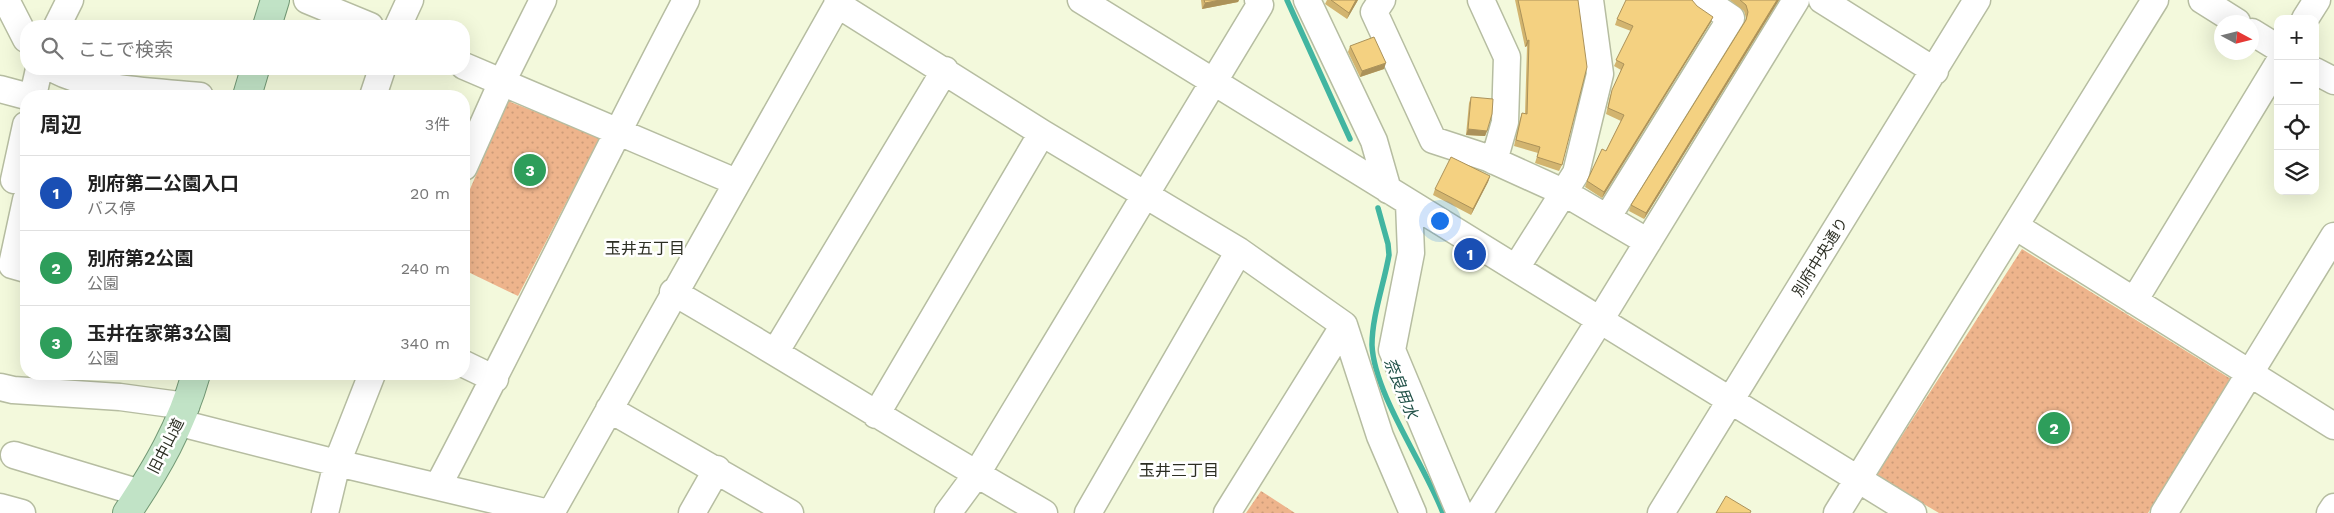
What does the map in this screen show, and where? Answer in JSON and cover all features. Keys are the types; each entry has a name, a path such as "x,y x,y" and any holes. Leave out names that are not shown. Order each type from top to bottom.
{"main road":[{"path":"269,20 275,0"},
{"path":"249,90 253,75"},
{"name":"旧中山道","path":"133,503 159,464 183,414 194,380"}],"street":[{"path":"6,0 20,27"},
{"path":"60,20 70,0"},
{"path":"307,0 355,20"},
{"path":"401,20 410,0"},
{"path":"470,154 502,82 543,0"},
{"path":"438,486 495,378 617,131 686,0"},
{"path":"948,513 976,475 1145,194 1215,82 1260,5 1258,0"},
{"path":"1382,0 1374,12 1433,140 1494,160 1564,192 1648,242"},
{"path":"1481,0 1507,57 1505,122 1494,160"},
{"path":"1516,268 1576,173 1600,74 1590,0"},
{"path":"1607,218 1731,18 1704,0"},
{"path":"1479,513 1796,0"},
{"path":"1822,0 1936,71"},
{"name":"別府中央通り","path":"1661,513 1936,71 1978,0"},
{"path":"1837,513 2155,0"},
{"path":"2202,0 2226,15"},
{"path":"2308,15 2317,0"},
{"path":"1085,1 1913,513"},
{"path":"0,387 13,390 120,397 183,414 337,463 550,513 838,2 1042,133 1239,251 1344,325 1380,436 1413,513"},
{"path":"1309,2 1399,196 1411,253 1392,350 1460,513"},
{"path":"2259,36 2274,46"},
{"path":"470,69 736,182"},
{"path":"776,351 944,70"},
{"path":"2134,301 2274,71"},
{"path":"2319,72 2334,81"},
{"path":"34,90 38,75"},
{"path":"64,75 94,84 147,90"},
{"path":"375,90 380,75"},
{"path":"0,89 20,94"},
{"path":"876,415 1042,133"},
{"path":"20,165 12,265 20,267"},
{"path":"2015,226 2334,426"},
{"path":"2164,513 2334,236"},
{"path":"1088,513 1239,251"},
{"path":"673,292 776,351 876,415 976,475 1044,513"},
{"path":"1227,513 1344,325"},
{"path":"470,367 495,378"},
{"path":"325,513 337,463 370,380"},
{"path":"609,409 717,469 790,513"},
{"path":"14,455 133,503"},
{"path":"692,513 717,469"},
{"path":"0,507 22,513"},
{"path":"2330,513 2334,507"}],"shaded area":[{"path":"508,101 600,137 518,296 470,273 470,189"},
{"path":"2022,249 2231,379 2148,513 1939,513 1876,476"},
{"path":"1261,491 1295,513 1246,513"}],"building":[{"path":"1204,0 1220,0 1205,3"},
{"path":"1331,0 1356,0 1349,13"},
{"path":"1518,0 1578,0 1587,67 1562,165 1537,157 1540,147 1516,140 1522,113 1527,114 1529,40 1527,41"},
{"path":"1626,0 1692,0 1697,6 1713,17 1604,192 1587,181 1602,149 1606,151 1624,115 1608,108 1612,90 1624,64 1616,60 1633,26 1617,19"},
{"path":"1740,0 1777,0 1646,213 1631,205 1746,20 1748,12 1746,5"},
{"path":"1374,37 1386,63 1362,71 1350,46"},
{"path":"1471,97 1493,99 1492,114 1487,131 1468,129"},
{"path":"1451,157 1490,176 1473,209 1435,189"},
{"path":"1726,496 1751,511 1750,513 1716,513"}],"waterway":[{"name":"奈良用水","path":"1287,0 1350,139"},
{"name":"奈良用水","path":"1378,208 1388,244 1389,255 1374,323 1372,345 1375,364 1381,385 1391,407 1443,513"}],"place":[{"name":"玉井在家第3公園","path":"530,170"},
{"name":"別府第二公園入口","path":"1470,254"},
{"name":"別府第2公園","path":"2054,428"}],"district":[{"name":"玉井五丁目","path":"645,248"},
{"name":"玉井三丁目","path":"1179,470"}]}
